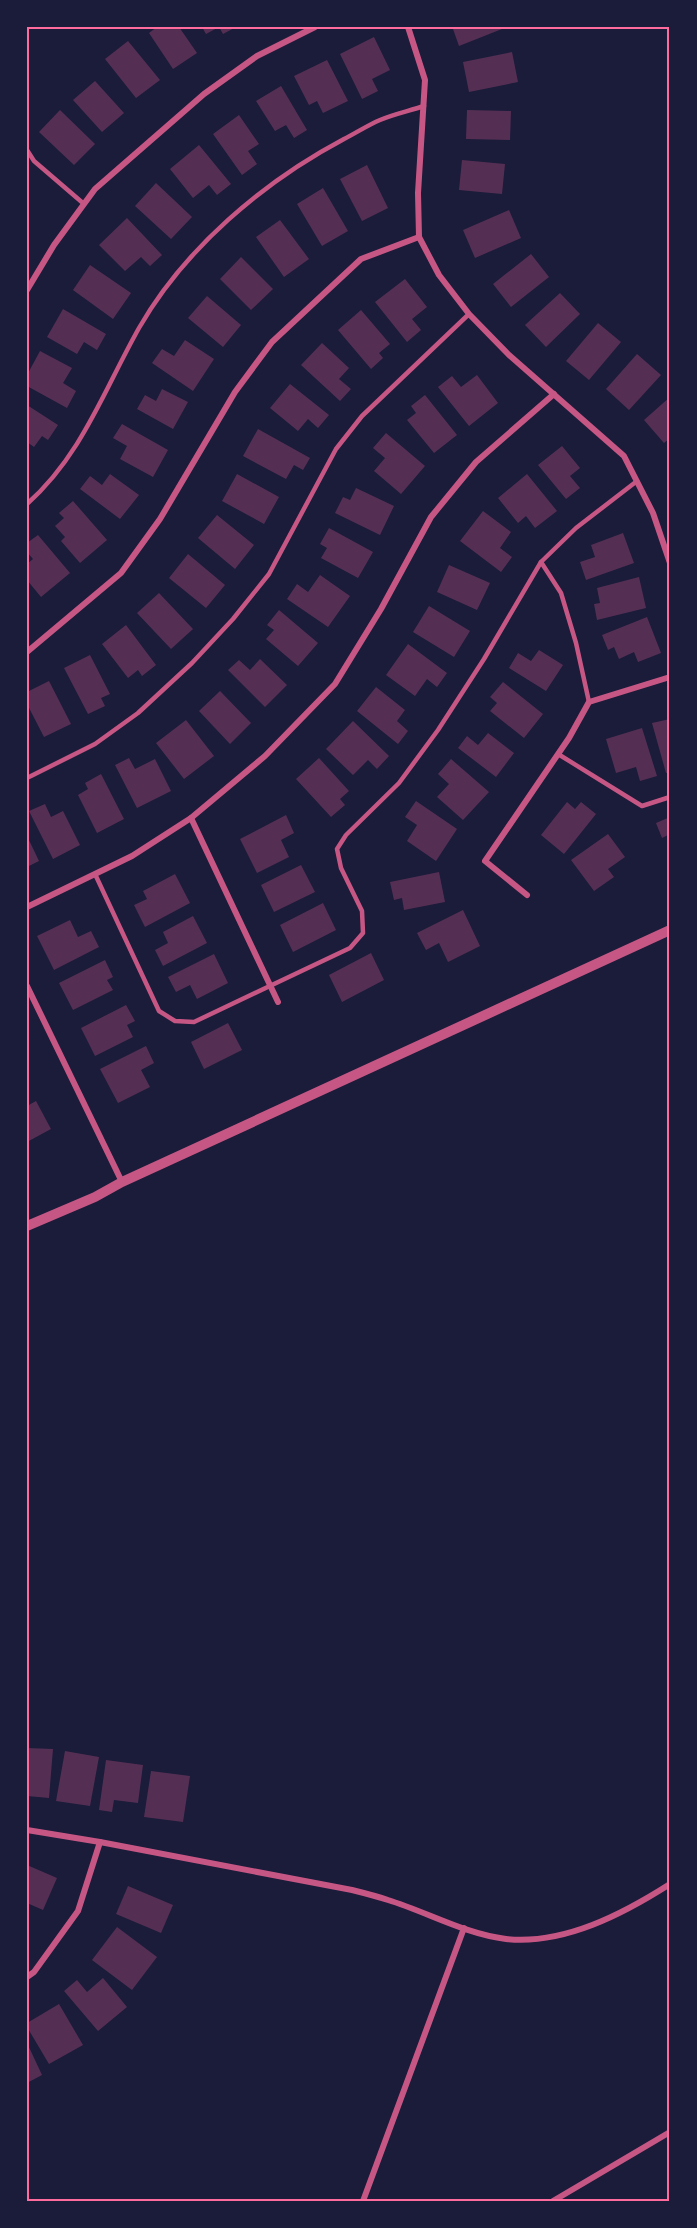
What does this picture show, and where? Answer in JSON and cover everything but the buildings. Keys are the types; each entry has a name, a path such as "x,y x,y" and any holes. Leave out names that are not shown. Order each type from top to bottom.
{"street":[{"path":"27,290 54,245 94,189 204,94 257,56 315,27"},
{"path":"408,27 425,80 418,193 419,237 439,275 469,314 509,355 624,456 653,513 670,563"},
{"path":"27,652 121,573 160,519 236,392 272,342 361,259 419,237"},
{"path":"27,907 132,856 191,818 265,756 335,684 381,609 430,517 476,462 554,394"},
{"path":"526,895 485,861 558,754 589,702 670,677"},
{"path":"191,818 278,1002"},
{"path":"27,1226 95,1197 122,1182 670,930"},
{"path":"27,986 122,1182"},
{"path":"27,1830 352,1890 388,1899 464,1928 505,1939 550,1937 573,1931 617,1914 670,1884"},
{"path":"27,1977 34,1972 78,1911 100,1842"},
{"path":"363,2201 464,1928"},
{"path":"553,2201 670,2132"}],"lane":[{"path":"27,504 73,453 111,385 139,328 172,279 220,228 269,186 328,148 379,120 424,106"},
{"path":"27,150 34,161 84,204"},
{"path":"27,778 95,744 138,712 192,663 233,619 269,574 336,449 356,424 414,364 469,314"},
{"path":"95,874 159,1011 175,1021 194,1022 350,948 363,933 362,911 341,868 337,849 345,835 399,783 438,730 484,659 541,562 576,528 637,481"},
{"path":"541,562 561,593 576,643 589,702"},
{"path":"558,754 642,806 670,797"}]}
